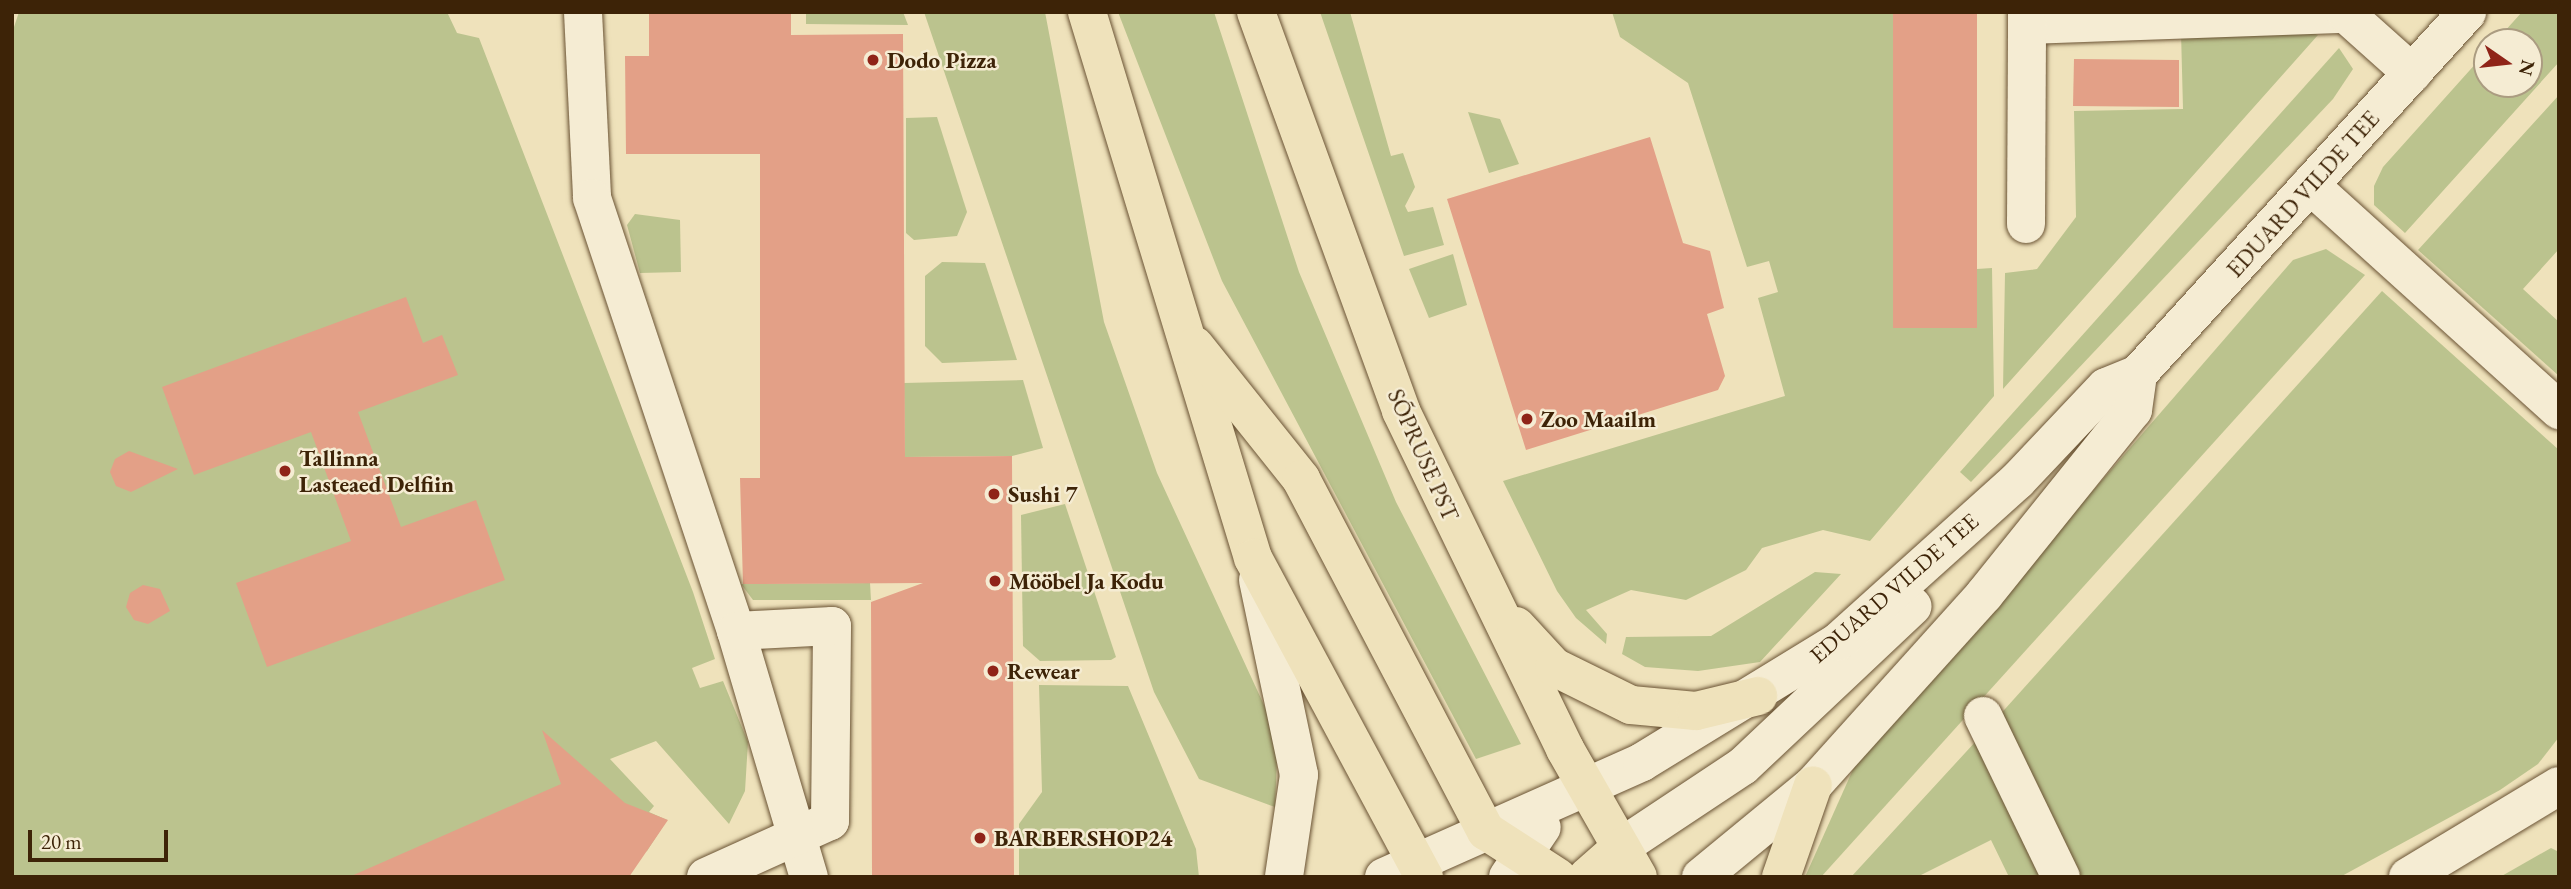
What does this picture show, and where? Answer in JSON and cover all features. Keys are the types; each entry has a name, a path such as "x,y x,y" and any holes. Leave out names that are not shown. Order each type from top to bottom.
{"main road":[{"path":"1087,12 1180,327 1253,558 1408,872"},
{"name":"SÕPRUSE PST","path":"1256,12 1401,411 1570,780 1630,862"},
{"path":"1180,327 1301,479 1486,831 1516,869 1557,877"},
{"path":"1486,594 1554,667 1621,701 1696,711 1758,695"},
{"path":"1781,877 1814,785"},
{"path":"1587,877 1630,862"}],"street":[{"path":"583,12 592,198 736,631 798,835 808,877"},
{"name":"EDUARD VILDE TEE","path":"1408,872 1486,831 1570,780 1758,695 1838,642 2017,481 2106,387 2138,374 2467,12"},
{"path":"2026,224 2027,18 2346,13 2412,73"},
{"path":"2310,185 2559,410"},
{"path":"1701,877 1814,785 1984,595 2133,410 2138,374"},
{"path":"1630,862 1686,809 1813,706 1900,621 2017,481"},
{"path":"1253,558 1299,775 1284,877"},
{"path":"706,877 830,821 832,626 736,631"},
{"path":"1983,716 2061,877"},
{"path":"1516,869 1570,780"},
{"path":"2408,877 2559,786"}],"green space":[{"name":"Tallinna Lasteaed Delfiin","path":"19,12 447,12 457,33 479,38 693,592 715,659 692,668 700,688 723,681 748,742 745,791 729,824 656,741 610,759 654,806 649,812 667,820 647,851 618,868 622,877 12,877 12,33"},
{"path":"806,12 903,12 908,25 806,24"},
{"path":"924,12 1045,12 1104,322 1157,473 1270,718 1277,758 1275,807 1199,779 1154,692"},
{"path":"1118,12 1214,12 1299,272 1396,502 1521,744 1476,759 1222,281"},
{"path":"1320,12 1350,12 1391,156 1403,153 1415,187 1405,206 1408,212 1433,207 1444,245 1404,256"},
{"path":"1612,12 1893,12 1977,269 1992,268 1994,396 1870,541 1823,530 1762,548 1746,570 1686,600 1631,590 1586,610 1607,634 1606,644 1576,618 1557,591 1503,481 1785,396 1758,298 1778,292 1769,261 1747,267 1688,83 1620,37"},
{"path":"2522,12 2559,12 2559,62 2543,80 2543,28 2508,28"},
{"path":"2301,29 2318,35 2003,389 2005,273 2037,269 2076,217 2074,111 2183,109 2181,32"},
{"path":"2339,48 2353,69 2333,99 1971,482 1960,472"},
{"path":"2473,67 2473,98 2527,98 2405,233 2374,205 2374,186 2383,167"},
{"path":"2559,95 2559,249 2523,289 2559,322 2559,376 2418,250"},
{"path":"1468,112 1500,119 1519,164 1489,173"},
{"path":"937,117 967,212 957,236 914,240 906,233 906,118"},
{"path":"635,214 680,220 681,272 640,273 627,225"},
{"path":"2326,249 2365,275 1821,877 1805,877 1855,765 2293,260"},
{"path":"1453,254 1467,305 1429,318 1409,269"},
{"path":"942,262 985,263 1017,360 942,363 925,346 925,276"},
{"path":"2382,291 2559,450 2559,737 2538,764 2500,790 2340,877 2076,877 1996,719"},
{"path":"1023,380 1043,448 1012,456 905,457 904,383"},
{"path":"1065,504 1116,657 1111,660 1040,661 1023,646 1021,515"},
{"path":"1815,572 1841,574 1760,662 1698,671 1645,667 1622,654 1626,637 1711,636"},
{"path":"870,583 871,600 753,600 741,584"},
{"path":"1039,685 1128,686 1196,849 1199,877 1019,877 1019,824 1042,792"},
{"path":"1977,740 2045,877 2009,877 1991,840 1917,877 1851,877"},
{"path":"2551,848 2559,852 2559,877 2500,877"}],"building":[{"path":"649,12 791,12 791,35 903,34 905,457 1012,456 1014,877 872,877 871,602 923,583 743,584 740,478 760,478 760,154 626,154 625,56 649,56"},
{"path":"1893,12 1977,12 1977,328 1893,328"},
{"path":"2074,59 2179,60 2179,107 2073,106"},
{"path":"1650,137 1683,243 1710,251 1724,308 1707,314 1725,376 1718,390 1526,450 1447,199"},
{"path":"406,297 423,343 442,335 458,375 358,412 401,527 476,500 505,580 267,667 236,583 351,541 311,432 194,475 162,387"},
{"path":"129,451 178,469 131,492 116,486 110,472 115,459"},
{"path":"143,585 160,589 170,611 148,624 134,620 126,607 130,593"},
{"path":"542,730 625,803 668,820 629,877 349,877 561,784"}],"place":[{"name":"Dodo Pizza","path":"873,60"},
{"name":"Zoo Maailm","path":"1527,419"},
{"name":"Tallinna Lasteaed Delfiin","path":"285,471"},
{"name":"Sushi 7","path":"994,494"},
{"name":"Mööbel Ja Kodu","path":"995,581"},
{"name":"Rewear","path":"993,671"},
{"name":"BARBERSHOP24","path":"980,838"}]}
